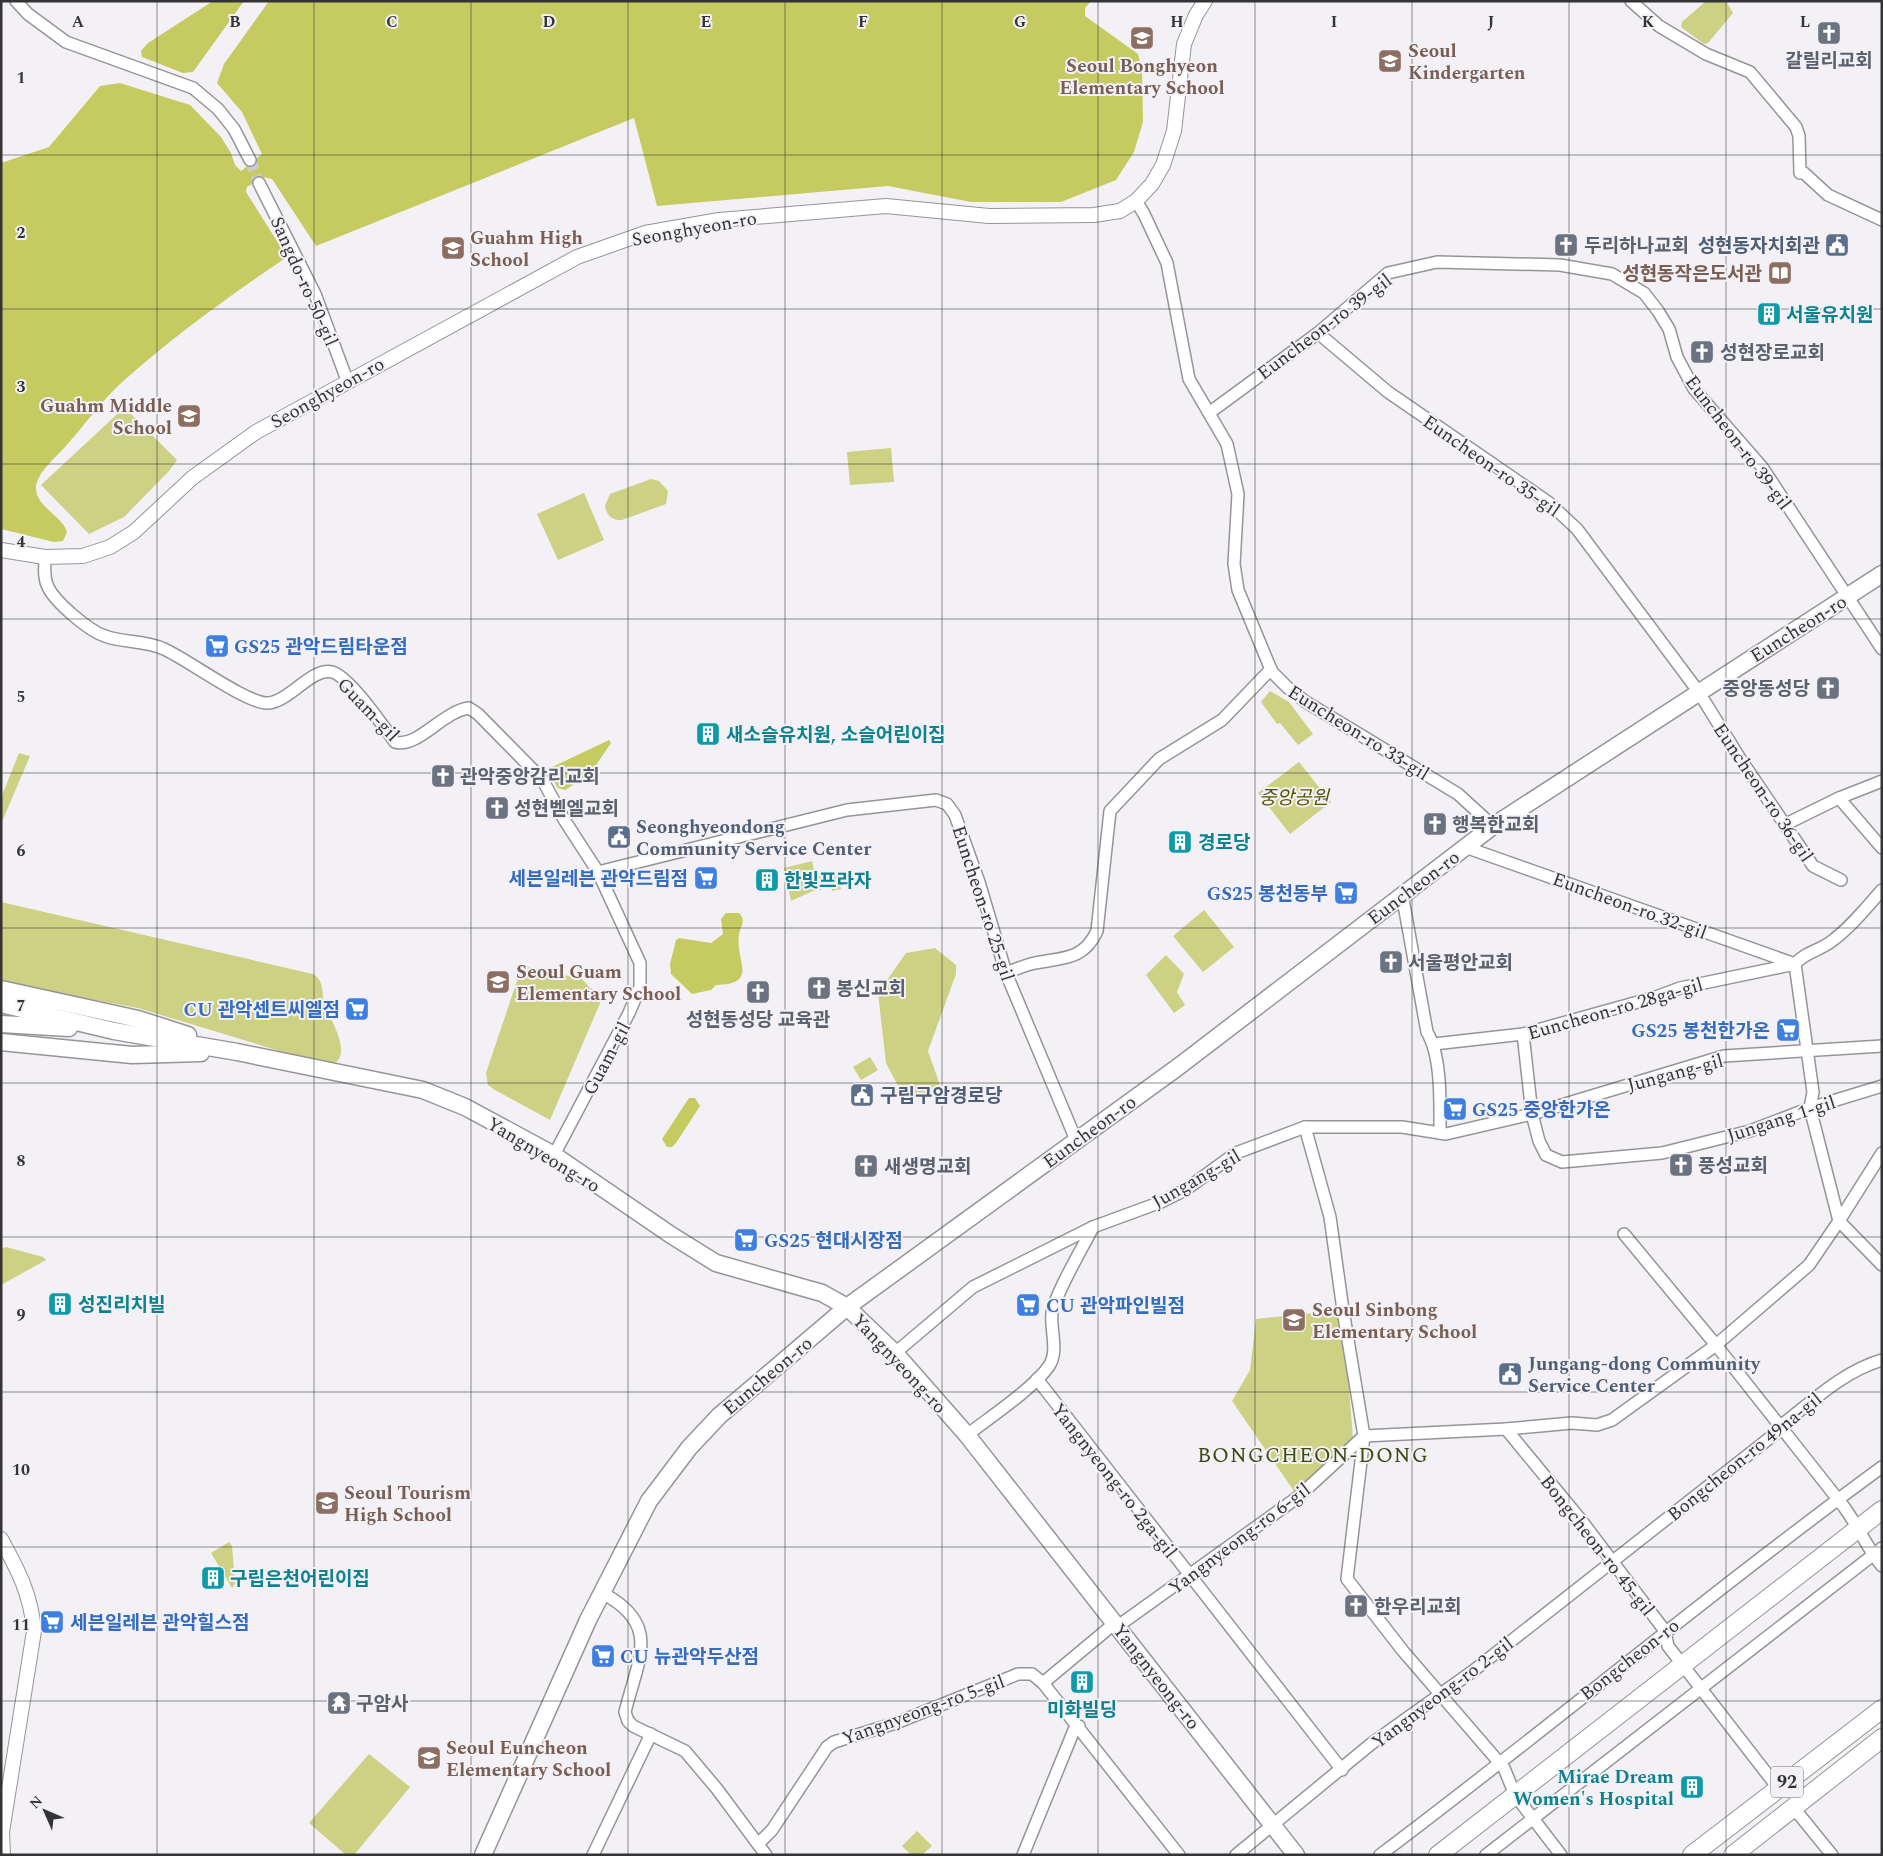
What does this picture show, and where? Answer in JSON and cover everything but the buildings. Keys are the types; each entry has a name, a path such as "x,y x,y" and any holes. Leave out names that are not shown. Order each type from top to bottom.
{"main road":[{"name":"Euncheon-ro","path":"483,1855 602,1593 649,1501 689,1448 719,1416 847,1307 1178,1067 1492,826 1698,691 1882,574"},
{"path":"1,990 138,1019 238,1052"},
{"name":"Yangnyeong-ro","path":"1,1004 114,1031 238,1052 422,1090 465,1107 554,1155 671,1235 716,1263 822,1294 847,1307 895,1353 967,1435 1296,1855"},
{"name":"Yangnyeong-ro","path":"1,1024 114,1031"},
{"path":"1,1042 132,1055 238,1052"},
{"name":"Bongcheon-ro","path":"1438,1855 1882,1510"},
{"name":"92","path":"1692,1855 1882,1708"},
{"name":"92","path":"1733,1855 1882,1738"}],"street":[{"path":"16,1 28,14 66,42 193,88 218,109 234,129 250,160"},
{"name":"Seonghyeon-ro","path":"1,550 45,557 83,556 110,547 134,532 192,478 256,432 347,380 577,257 645,233 719,220 886,206 989,216 1094,215 1120,210 1136,201 1152,184 1163,165 1174,131 1184,44 1196,15 1205,1"},
{"path":"1631,1 1659,26 1706,54 1750,72 1796,127 1799,136 1800,173 1804,173 1828,195 1882,220"},
{"name":"Sangdo-ro 50-gil","path":"259,183 315,294 347,380"},
{"path":"1136,201 1167,263 1189,379 1209,413"},
{"name":"Euncheon-ro 39-gil","path":"1209,413 1318,333 1388,273 1437,262 1560,265 1612,274 1633,284 1658,310 1669,329 1677,356 1694,389 1754,456 1882,649"},
{"name":"Euncheon-ro 35-gil","path":"1318,333 1388,392 1561,512 1606,566 1698,691"},
{"name":"Euncheon-ro 33-gil","path":"1209,413 1226,444 1238,494 1234,564 1238,590 1271,669 1282,684 1306,702 1458,794 1492,826"},
{"name":"Guam-gil","path":"45,557 44,576 56,600 90,628 103,636 163,648 238,692 263,702 270,703 320,673 331,672 341,677 359,695 395,742 402,744 412,741 449,714 468,708 478,714 542,780 565,821 598,872 638,957 641,981 629,1014 554,1155"},
{"path":"1006,973 1031,964 1072,956 1090,944 1097,931 1110,811 1159,760 1222,720 1271,669"},
{"name":"Euncheon-ro 36-gil","path":"1698,691 1784,825 1813,866 1841,880"},
{"path":"1784,825 1839,798 1882,781"},
{"path":"1839,798 1882,848"},
{"name":"Euncheon-ro 25-gil","path":"598,872 847,810 936,800 947,804 956,815 979,882 1006,973 1076,1140"},
{"name":"Euncheon-ro 32-gil","path":"1465,847 1795,964"},
{"name":"Euncheon-ro 28ga-gil","path":"1434,1044 1523,1034 1656,997 1680,988 1795,964 1802,955 1829,943 1849,928 1882,890"},
{"path":"1402,894 1426,1032 1434,1044 1440,1106 1440,1133"},
{"path":"1795,964 1813,1092 1810,1108 1840,1222 1882,1265"},
{"path":"1523,1034 1532,1114"},
{"name":"Jungang-gil","path":"895,1353 973,1287 1093,1227 1161,1202 1185,1190 1236,1153 1305,1126 1402,1127 1446,1134 1532,1114 1724,1056 1882,1046"},
{"name":"Jungang 1-gil","path":"1532,1114 1544,1152 1553,1160 1562,1162 1662,1154 1750,1131 1810,1108 1882,1086"},
{"path":"1305,1126 1330,1217 1364,1436 1347,1579 1440,1695 1504,1768 1515,1795 1561,1855"},
{"path":"1364,1436 1506,1429 1572,1423 1597,1425 1612,1420 1716,1345 1808,1265 1840,1222 1882,1153"},
{"path":"967,1435 1037,1379 1049,1365 1054,1354 1052,1319 1055,1302 1093,1227"},
{"path":"1624,1234 1716,1345 1838,1499 1877,1551 1882,1566"},
{"name":"Bongcheon-ro 49na-gil","path":"1612,1561 1781,1429 1783,1424 1833,1385 1860,1367 1882,1360"},
{"name":"Yangnyeong-ro 2ga-gil","path":"1037,1379 1342,1770"},
{"name":"Bongcheon-ro 45-gil","path":"1506,1429 1582,1520 1665,1631 1668,1646 1778,1788"},
{"name":"Yangnyeong-ro 6-gil","path":"1117,1625 1298,1497 1364,1436"},
{"name":"Bongcheon-ro","path":"1380,1855 1500,1764 1665,1631 1882,1467"},
{"path":"1,1539 27,1588 34,1631 2,1832 3,1855"},
{"path":"1486,1855 1877,1551"},
{"name":"Yangnyeong-ro 2-gil","path":"1236,1855 1274,1826 1371,1744 1440,1695 1612,1561"},
{"path":"602,1593 625,1607 634,1616 641,1636 640,1655 625,1714 633,1726 684,1751 717,1789 766,1855"},
{"path":"1117,1625 1044,1683 1080,1726 1179,1855"},
{"name":"Yangnyeong-ro 5-gil","path":"758,1844 772,1830 827,1747 834,1742 896,1723 1018,1674 1032,1674 1044,1683"},
{"path":"1023,1855 1074,1730 1080,1726"},
{"path":"593,1855 651,1734"},
{"path":"1793,1807 1832,1855"}],"green space":[{"path":"213,1 244,1 193,72 183,73 142,57 141,51 148,43"},
{"path":"269,1 1091,1 1085,8 1085,16 1138,54 1142,70 1143,122 1134,152 1116,180 1061,202 971,202 888,186 657,206 634,118 316,246 272,179 263,177 247,187 246,192 287,257 201,318 120,384 43,471 37,482 37,494 44,506 64,526 67,532 63,541 54,542 1,529 1,163 49,147 100,86 120,83 190,105 221,137 231,153 235,165 241,171 262,154 242,112 217,83 224,64"},
{"path":"1706,1 1726,1 1733,13 1708,43 1704,44 1681,27 1682,22"},
{"path":"127,405 132,415 177,460 169,471 124,517 89,534 41,485"},
{"path":"891,448 894,482 850,485 847,452"},
{"path":"651,479 659,481 668,491 666,504 622,520 613,519 609,515 605,506 610,494"},
{"path":"584,493 604,540 558,560 537,514"},
{"path":"1270,691 1289,702 1313,734 1298,745 1280,723 1277,724 1261,702"},
{"path":"609,740 611,743 590,774 565,790 558,788 548,772 550,768"},
{"path":"19,753 30,756 1,824 1,798"},
{"name":"중앙공원","path":"1299,762 1331,802 1290,834 1258,793"},
{"path":"812,861 815,875 825,873 829,888 813,891 791,901 784,868"},
{"path":"837,873 841,889 832,891 828,875"},
{"path":"1,902 313,974 321,984 325,1005 339,1038 341,1047 337,1062 329,1066 138,1008 1,983"},
{"path":"1204,910 1234,947 1203,972 1173,936"},
{"path":"726,913 739,913 743,919 739,935 742,976 729,984 716,985 711,990 692,994 671,974 670,964 676,940 679,938 711,943 723,934 721,919"},
{"path":"935,948 956,965 956,974 928,1051 941,1088 906,1101 886,1063 878,993 906,953"},
{"path":"1166,955 1184,974 1177,992 1185,1005 1174,1013 1146,975"},
{"path":"522,966 582,979 590,988 604,994 550,1120 488,1085 486,1073"},
{"path":"870,1057 878,1070 861,1080 853,1067"},
{"path":"689,1098 695,1098 700,1106 676,1143 672,1147 667,1147 662,1139"},
{"path":"6,1247 43,1257 46,1260 1,1285 1,1249"},
{"path":"1343,1310 1353,1439 1298,1497 1232,1401 1250,1370 1256,1319"},
{"path":"229,1542 232,1546 235,1584 232,1588 211,1553"},
{"path":"369,1754 410,1787 354,1855 346,1855 309,1823"},
{"path":"917,1831 932,1846 922,1855 911,1855 902,1846"}],"tunnel":[{"path":"250,160 259,183"}],"place":[{"name":"갈릴리교회","path":"1829,33"},
{"name":"Seoul Bonghyeon Elementary School","path":"1142,38"},
{"name":"Seoul Kindergarten","path":"1390,61"},
{"name":"두리하나교회","path":"1566,245"},
{"name":"성현동자치회관","path":"1837,245"},
{"name":"Guahm High School","path":"453,248"},
{"name":"성현동작은도서관","path":"1780,273"},
{"name":"서울유치원","path":"1769,314"},
{"name":"성현장로교회","path":"1702,352"},
{"name":"Guahm Middle School","path":"189,416"},
{"name":"GS25 관악드림타운점","path":"217,646"},
{"name":"중앙동성당","path":"1828,688"},
{"name":"새소슬유치원, 소슬어린이집","path":"708,734"},
{"name":"관악중앙감리교회","path":"443,776"},
{"name":"성현벧엘교회","path":"497,808"},
{"name":"행복한교회","path":"1435,824"},
{"name":"Seonghyeondong Community Service Center","path":"619,837"},
{"name":"경로당","path":"1180,842"},
{"name":"세븐일레븐 관악드림점","path":"706,878"},
{"name":"한빛프라자","path":"767,880"},
{"name":"GS25 봉천동부","path":"1346,893"},
{"name":"서울평안교회","path":"1391,962"},
{"name":"Seoul Guam Elementary School","path":"498,982"},
{"name":"봉신교회","path":"819,988"},
{"name":"성현동성당 교육관","path":"758,992"},
{"name":"CU 관악센트씨엘점","path":"357,1009"},
{"name":"GS25 봉천한가온","path":"1788,1030"},
{"name":"구립구암경로당","path":"862,1095"},
{"name":"GS25 중앙한가온","path":"1455,1109"},
{"name":"풍성교회","path":"1681,1165"},
{"name":"새생명교회","path":"866,1166"},
{"name":"GS25 현대시장점","path":"746,1240"},
{"name":"성진리치빌","path":"60,1304"},
{"name":"CU 관악파인빌점","path":"1028,1305"},
{"name":"Seoul Sinbong Elementary School","path":"1294,1320"},
{"name":"Jungang-dong Community Service Center","path":"1510,1374"},
{"name":"Seoul Tourism High School","path":"327,1503"},
{"name":"구립은천어린이집","path":"213,1578"},
{"name":"한우리교회","path":"1356,1606"},
{"name":"세븐일레븐 관악힐스점","path":"52,1622"},
{"name":"CU 뉴관악두산점","path":"603,1656"},
{"name":"미화빌딩","path":"1082,1682"},
{"name":"구암사","path":"339,1703"},
{"name":"Seoul Euncheon Elementary School","path":"429,1758"},
{"name":"Mirae Dream Women's Hospital","path":"1692,1787"}],"district":[{"name":"BONGCHEON-DONG","path":"1313,1455"}]}
